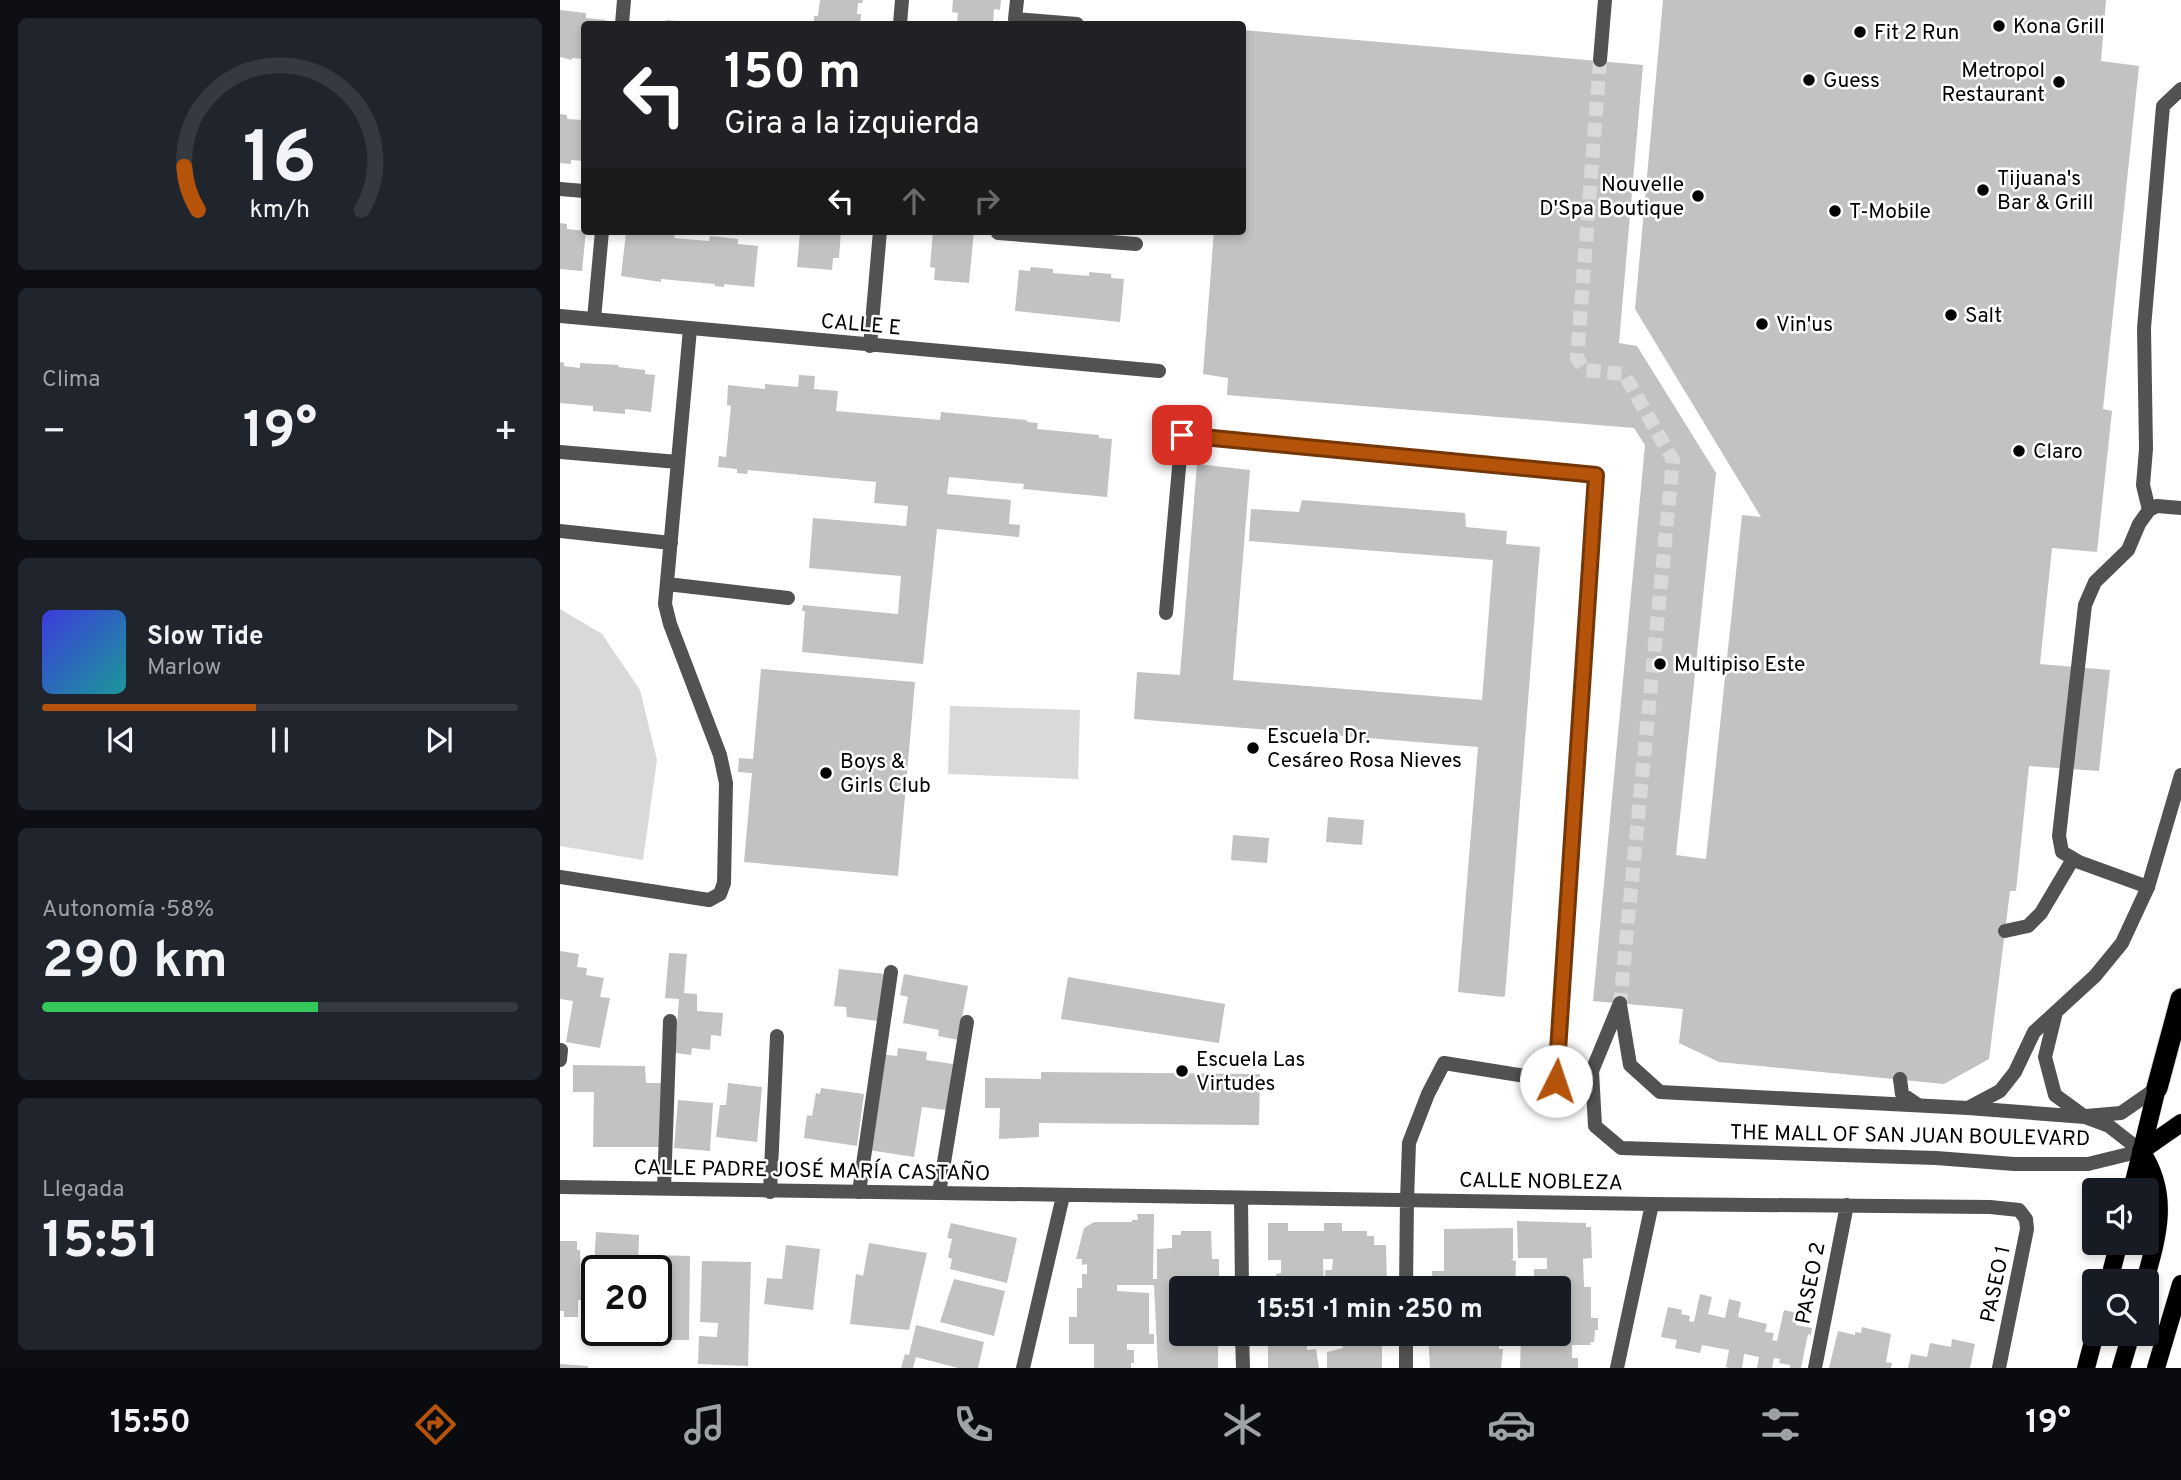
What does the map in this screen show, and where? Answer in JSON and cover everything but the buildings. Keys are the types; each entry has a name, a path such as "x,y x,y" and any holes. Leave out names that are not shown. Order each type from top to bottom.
{"highway":[{"path":"2157,1088 2181,999"}],"main road":[{"path":"2135,1178 2157,1088 2181,1033"},
{"path":"2141,1151 2181,1122"},
{"path":"2141,1151 2151,1167 2160,1197 2157,1237 2148,1269"},
{"path":"2156,1368 2181,1284"},
{"path":"2086,1368 2092,1346"},
{"path":"2121,1368 2127,1346"}],"street":[{"path":"622,21 624,0"},
{"path":"900,21 902,0"},
{"path":"1017,0 1015,19 1040,21"},
{"path":"1600,60 1605,0"},
{"path":"2149,510 2143,485 2146,449 2144,328 2163,106 2181,89"},
{"path":"560,189 581,191"},
{"path":"594,320 602,235"},
{"path":"870,346 880,235"},
{"path":"1023,235 1136,244"},
{"name":"CALLE E","path":"560,316 1159,371"},
{"path":"560,877 709,900 720,894 724,883 726,783 720,755 670,624 665,604 690,329"},
{"path":"1166,613 1182,435 1596,475 1556,1081 1444,1063 1428,1094 1409,1143 1406,1276"},
{"path":"560,452 678,462"},
{"path":"2148,887 2073,859 2062,852 2059,836 2085,605 2095,582 2128,550 2138,524 2149,510 2157,506 2181,508"},
{"path":"560,531 671,542"},
{"path":"667,584 788,598"},
{"path":"1968,1108 2000,1091 2015,1072 2034,1032 2095,976 2122,943 2148,887 2181,775"},
{"path":"2005,931 2028,926 2041,913 2073,859"},
{"path":"859,1192 891,972"},
{"name":"THE MALL OF SAN JUAN BOULEVARD","path":"1620,1003 1630,1065 1660,1092 2085,1116 2109,1126 2141,1151 2088,1164 2076,1164 1621,1148 1595,1126 1592,1071 1620,1003"},
{"path":"2056,1010 2045,1057 2055,1095 2085,1116 2120,1113 2157,1088"},
{"path":"664,1188 670,1021"},
{"path":"939,1193 967,1022"},
{"path":"770,1192 777,1036"},
{"path":"560,1060 561,1050"},
{"path":"1900,1079 1902,1094 1918,1105"},
{"name":"CALLE PADRE JOSÉ MARÍA CASTAÑO","path":"560,1187 1063,1196"},
{"path":"1023,1368 1063,1196"},
{"name":"CALLE NOBLEZA","path":"1063,1196 1990,1206 2019,1210"},
{"path":"1241,1198 1242,1276"},
{"path":"1618,1368 1652,1204"},
{"name":"PASEO 2","path":"1815,1368 1847,1205"},
{"name":"PASEO 1","path":"1999,1368 2027,1229 2026,1219 2019,1210"},
{"path":"1242,1346 1242,1368"},
{"path":"1406,1346 1406,1368"}],"shaded area":[{"path":"560,609 602,634 640,690 657,760 643,860 560,846"},
{"path":"950,706 1080,710 1078,779 948,774"}],"tunnel":[{"path":"1600,60 1577,358 1585,370 1624,374 1673,460 1620,1003"}],"place":[{"name":"Kona Grill","path":"1999,26"},
{"name":"Fit 2 Run","path":"1860,32"},
{"name":"Guess","path":"1809,80"},
{"name":"Metropol Restaurant","path":"2059,82"},
{"name":"Tijuana's Bar & Grill","path":"1983,190"},
{"name":"Nouvelle D'Spa Boutique","path":"1698,196"},
{"name":"T-Mobile","path":"1835,211"},
{"name":"Salt","path":"1951,315"},
{"name":"Vin'us","path":"1762,324"},
{"name":"Claro","path":"2019,451"},
{"name":"Multipiso Este","path":"1660,664"},
{"name":"Escuela Dr. Cesáreo Rosa Nieves","path":"1253,748"},
{"name":"Boys & Girls Club","path":"826,773"},
{"name":"Escuela Las Virtudes","path":"1182,1071"}],"route":[{"path":"1182,435 1596,475 1556,1081"}]}
